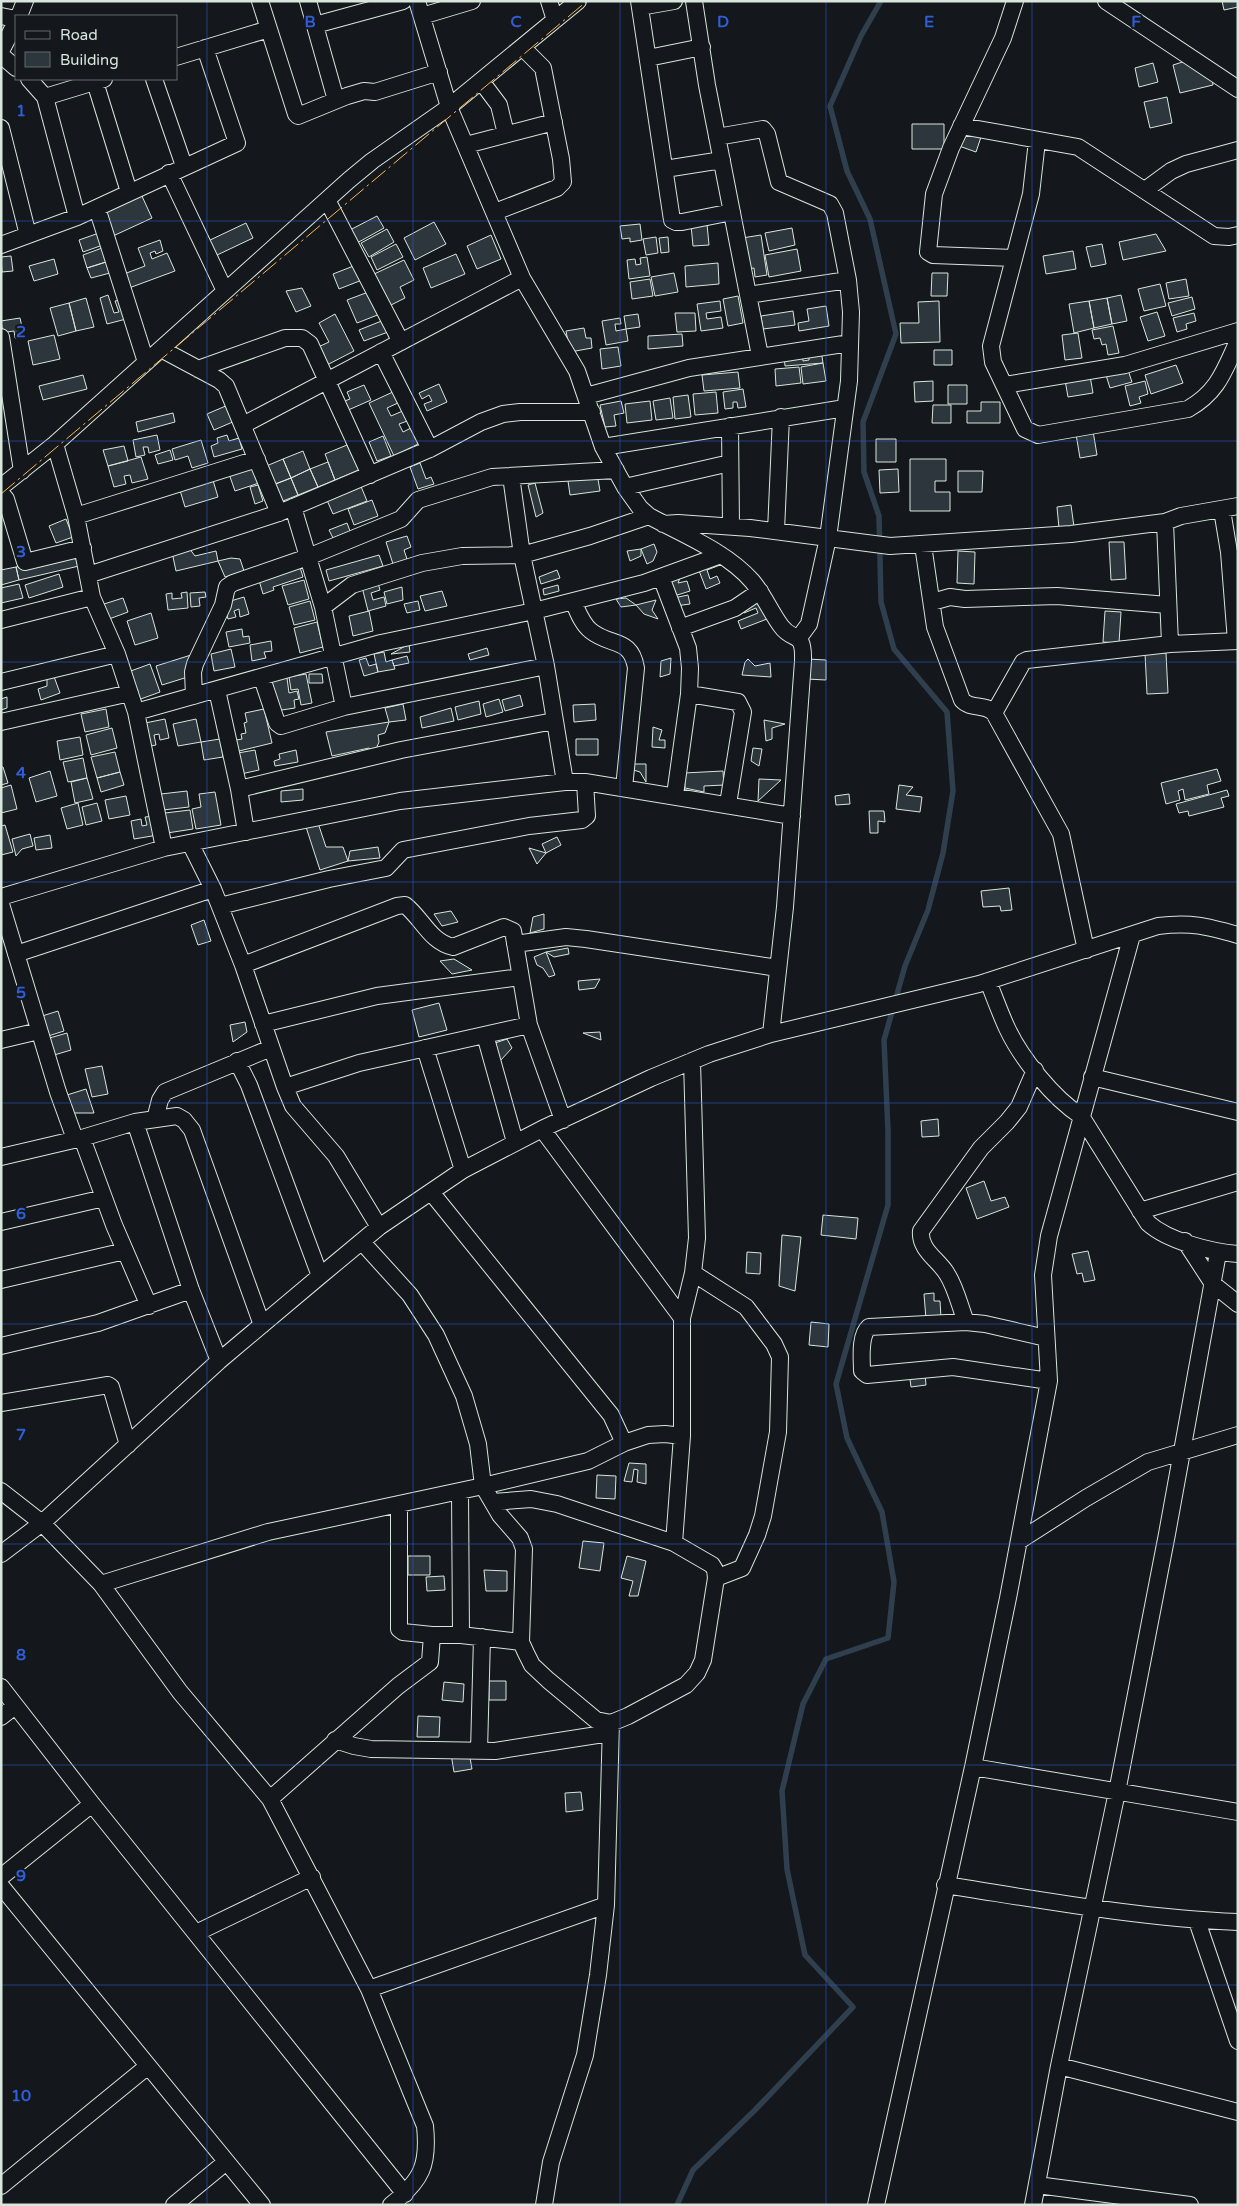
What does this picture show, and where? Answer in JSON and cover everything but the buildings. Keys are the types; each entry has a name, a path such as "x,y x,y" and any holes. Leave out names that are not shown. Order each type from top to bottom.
{"street":[{"path":"19,15 25,1"},
{"path":"260,1 296,114 302,116 336,100 364,91 375,92 439,72"},
{"path":"308,1 336,100"},
{"path":"315,25 403,1"},
{"path":"472,1 420,9 449,107 522,278 577,372 603,447 625,487 640,508 656,520 736,565 760,592 782,628 798,638 802,644 803,661 792,816 771,1034"},
{"path":"549,1 555,20"},
{"path":"1,487 55,444 372,161 449,107 578,1"},
{"path":"674,1 639,4 672,220 676,222 732,212"},
{"path":"694,1 717,137 760,356"},
{"path":"1014,258 932,254 928,252 934,194 961,126 1003,38 1015,1"},
{"path":"1106,1 1235,85"},
{"path":"1,16 15,20"},
{"path":"1,51 15,22"},
{"path":"178,56 269,29"},
{"path":"495,212 557,188 563,182 561,159 543,68 522,47"},
{"path":"648,58 702,47"},
{"path":"1,245 78,217 237,141 205,48"},
{"path":"1,55 15,67"},
{"path":"29,80 45,97 78,217"},
{"path":"45,97 100,80 129,192"},
{"path":"154,80 184,166"},
{"path":"480,81 499,105 506,134"},
{"path":"466,145 554,122"},
{"path":"961,126 1078,147 1214,236 1229,237 1238,235"},
{"path":"1,128 28,236"},
{"path":"717,137 763,130 767,134 779,182 830,204 836,213 848,280 851,312 849,381 828,538 809,624 798,638"},
{"path":"1037,140 1031,194 991,346 993,362 1024,429 1038,435 1188,409 1202,402 1216,387 1238,341"},
{"path":"1145,190 1170,171 1186,164 1238,150"},
{"path":"665,169 722,160"},
{"path":"169,173 225,291"},
{"path":"327,200 401,342"},
{"path":"97,208 146,362"},
{"path":"243,425 522,278"},
{"path":"748,295 848,280"},
{"path":"1005,386 1124,365 1238,332"},
{"path":"1,337 5,392 22,471"},
{"path":"198,368 285,338 302,338 310,344 370,475"},
{"path":"586,396 666,373 760,356 850,343"},
{"path":"161,349 198,368 226,386 257,459 286,510 308,557 322,607 344,707"},
{"path":"381,352 430,450"},
{"path":"603,447 845,408"},
{"path":"88,575 286,510 430,450 481,422 503,414 520,412 592,412"},
{"path":"776,531 781,417"},
{"path":"730,426 731,526"},
{"path":"55,444 76,516 92,596 117,654 136,712 164,848"},
{"path":"76,516 257,459"},
{"path":"625,487 730,463"},
{"path":"194,696 193,672 195,664 223,605 227,587 401,520 418,500 492,477 616,470"},
{"path":"511,476 522,556 546,666 565,782"},
{"path":"1,493 6,499 25,562 83,548"},
{"path":"322,607 352,585 422,564 462,556 522,556 590,536 656,520 731,526 890,546 1071,534 1165,522 1181,516 1230,508 1229,552 1235,598 1237,641 1170,644 1027,660 1023,662 994,713"},
{"path":"1165,522 1170,644"},
{"path":"923,545 936,627 962,700 971,706 989,708 994,713 1061,834 1086,950"},
{"path":"136,712 381,643 573,601 660,577 721,555"},
{"path":"660,577 688,648 689,694 676,795"},
{"path":"680,628 735,608 760,592"},
{"path":"1,620 92,596"},
{"path":"932,602 950,596 965,599 1057,596 1168,606"},
{"path":"573,601 584,624 592,632 628,648 634,656 636,668 624,788"},
{"path":"1,682 117,654"},
{"path":"262,678 279,725 344,707 546,666"},
{"path":"217,690 239,789 246,832"},
{"path":"1,722 130,693"},
{"path":"689,694 738,702 743,712 728,804"},
{"path":"239,789 401,750 554,721"},
{"path":"1,897 164,848 400,801 565,782 585,782 676,795 792,816"},
{"path":"220,906 329,879 386,868 403,850 529,826 582,820 587,816 585,782"},
{"path":"190,843 213,889 243,965 285,1087 298,1112 336,1156 379,1227"},
{"path":"16,954 213,889"},
{"path":"1,904 58,1092 149,1306"},
{"path":"243,965 397,906 405,905 412,910 436,940 444,945 453,947 504,927 513,930 529,1025 563,1120"},
{"path":"1,1554 42,1523 219,1361 379,1227 463,1170 515,1142 651,1078 692,1061 771,1034 988,981 1158,926 1181,923 1204,925 1238,935"},
{"path":"876,2205 945,1885 973,1767 1049,1381 1043,1275 1049,1236 1132,935"},
{"path":"515,944 566,937 778,968"},
{"path":"263,1024 377,996 520,977"},
{"path":"988,981 1008,1029 1035,1070 1051,1092 1081,1116 1148,1222 1157,1231 1218,1253 1238,1254"},
{"path":"285,1087 359,1063 529,1025"},
{"path":"1,1040 38,1031"},
{"path":"485,1035 515,1142"},
{"path":"156,1119 160,1100 165,1092 173,1086 271,1048"},
{"path":"425,1048 463,1170"},
{"path":"237,1061 249,1085 320,1276"},
{"path":"674,1543 682,1436 682,1318 693,1274 697,1238 692,1061"},
{"path":"966,1322 947,1273 923,1244 920,1232 981,1148 1019,1107 1035,1070"},
{"path":"1092,1077 1238,1112"},
{"path":"1,1158 79,1139 135,1122 176,1116 184,1120 192,1130 262,1325"},
{"path":"135,1122 191,1290 219,1361"},
{"path":"542,1129 682,1318"},
{"path":"1140,1211 1238,1182"},
{"path":"431,1192 611,1415 624,1442"},
{"path":"1,1222 104,1198"},
{"path":"1185,1241 1213,1284 1238,1304"},
{"path":"362,1242 410,1296 436,1335 464,1396 478,1444 484,1486 500,1515 520,1538 524,1549 521,1642 532,1665 596,1720 610,1728"},
{"path":"1,1280 125,1251"},
{"path":"1033,2205 1059,2066 1094,1909 1117,1792 1218,1253"},
{"path":"693,1274 746,1307 774,1344 780,1356 778,1432 761,1522 742,1568 729,1575 716,1578"},
{"path":"1,1346 98,1323 191,1290"},
{"path":"1046,1338 985,1324 966,1322 870,1327 866,1330 863,1346 862,1371 867,1375 953,1367 1049,1381"},
{"path":"1,1403 108,1385 111,1387 128,1445"},
{"path":"101,1584 268,1532 484,1486 588,1461 624,1442 648,1435 682,1436"},
{"path":"1019,1541 1086,1498 1148,1462 1182,1450 1238,1435"},
{"path":"1,1490 42,1523 101,1584 180,1692 270,1799 369,1989 425,2126 428,2149 424,2168 405,2194 391,2205"},
{"path":"460,1491 461,1634"},
{"path":"334,1740 354,1746 371,1748 504,1750 610,1728 686,1684 697,1673 703,1660 716,1578 712,1565 674,1543 544,1500 493,1502"},
{"path":"399,1504 398,1626 402,1632 432,1635 461,1634 521,1642"},
{"path":"270,1799 334,1740 398,1686 430,1662 432,1635"},
{"path":"479,1751 482,1637"},
{"path":"1,1688 405,2194"},
{"path":"1,1717 15,1706"},
{"path":"544,2205 551,2162 586,2055 598,1975 606,1905 610,1728"},
{"path":"973,1767 1117,1792 1237,1810"},
{"path":"1,1877 92,1804"},
{"path":"196,1933 312,1877"},
{"path":"945,1885 1094,1909 1198,1921 1238,1922"},
{"path":"1,1886 262,2205"},
{"path":"369,1989 606,1905"},
{"path":"1198,1921 1238,2041"},
{"path":"1,2186 148,2066"},
{"path":"1059,2066 1238,2112"},
{"path":"174,2205 226,2162"},
{"path":"1037,2185 1190,2205"}],"waterway":[{"path":"677,2205 693,2170 755,2110 853,2007 805,1955 787,1869 782,1791 803,1704 826,1659 888,1638 894,1582 882,1512 847,1438 836,1384 888,1205 888,1131 884,1040 905,966 928,910 943,853 953,791 947,712 894,649 881,602 879,516 864,472 863,422 896,334 870,219 847,171 830,106 861,36 881,1"}],"power":[{"path":"1,494 587,1"}]}
